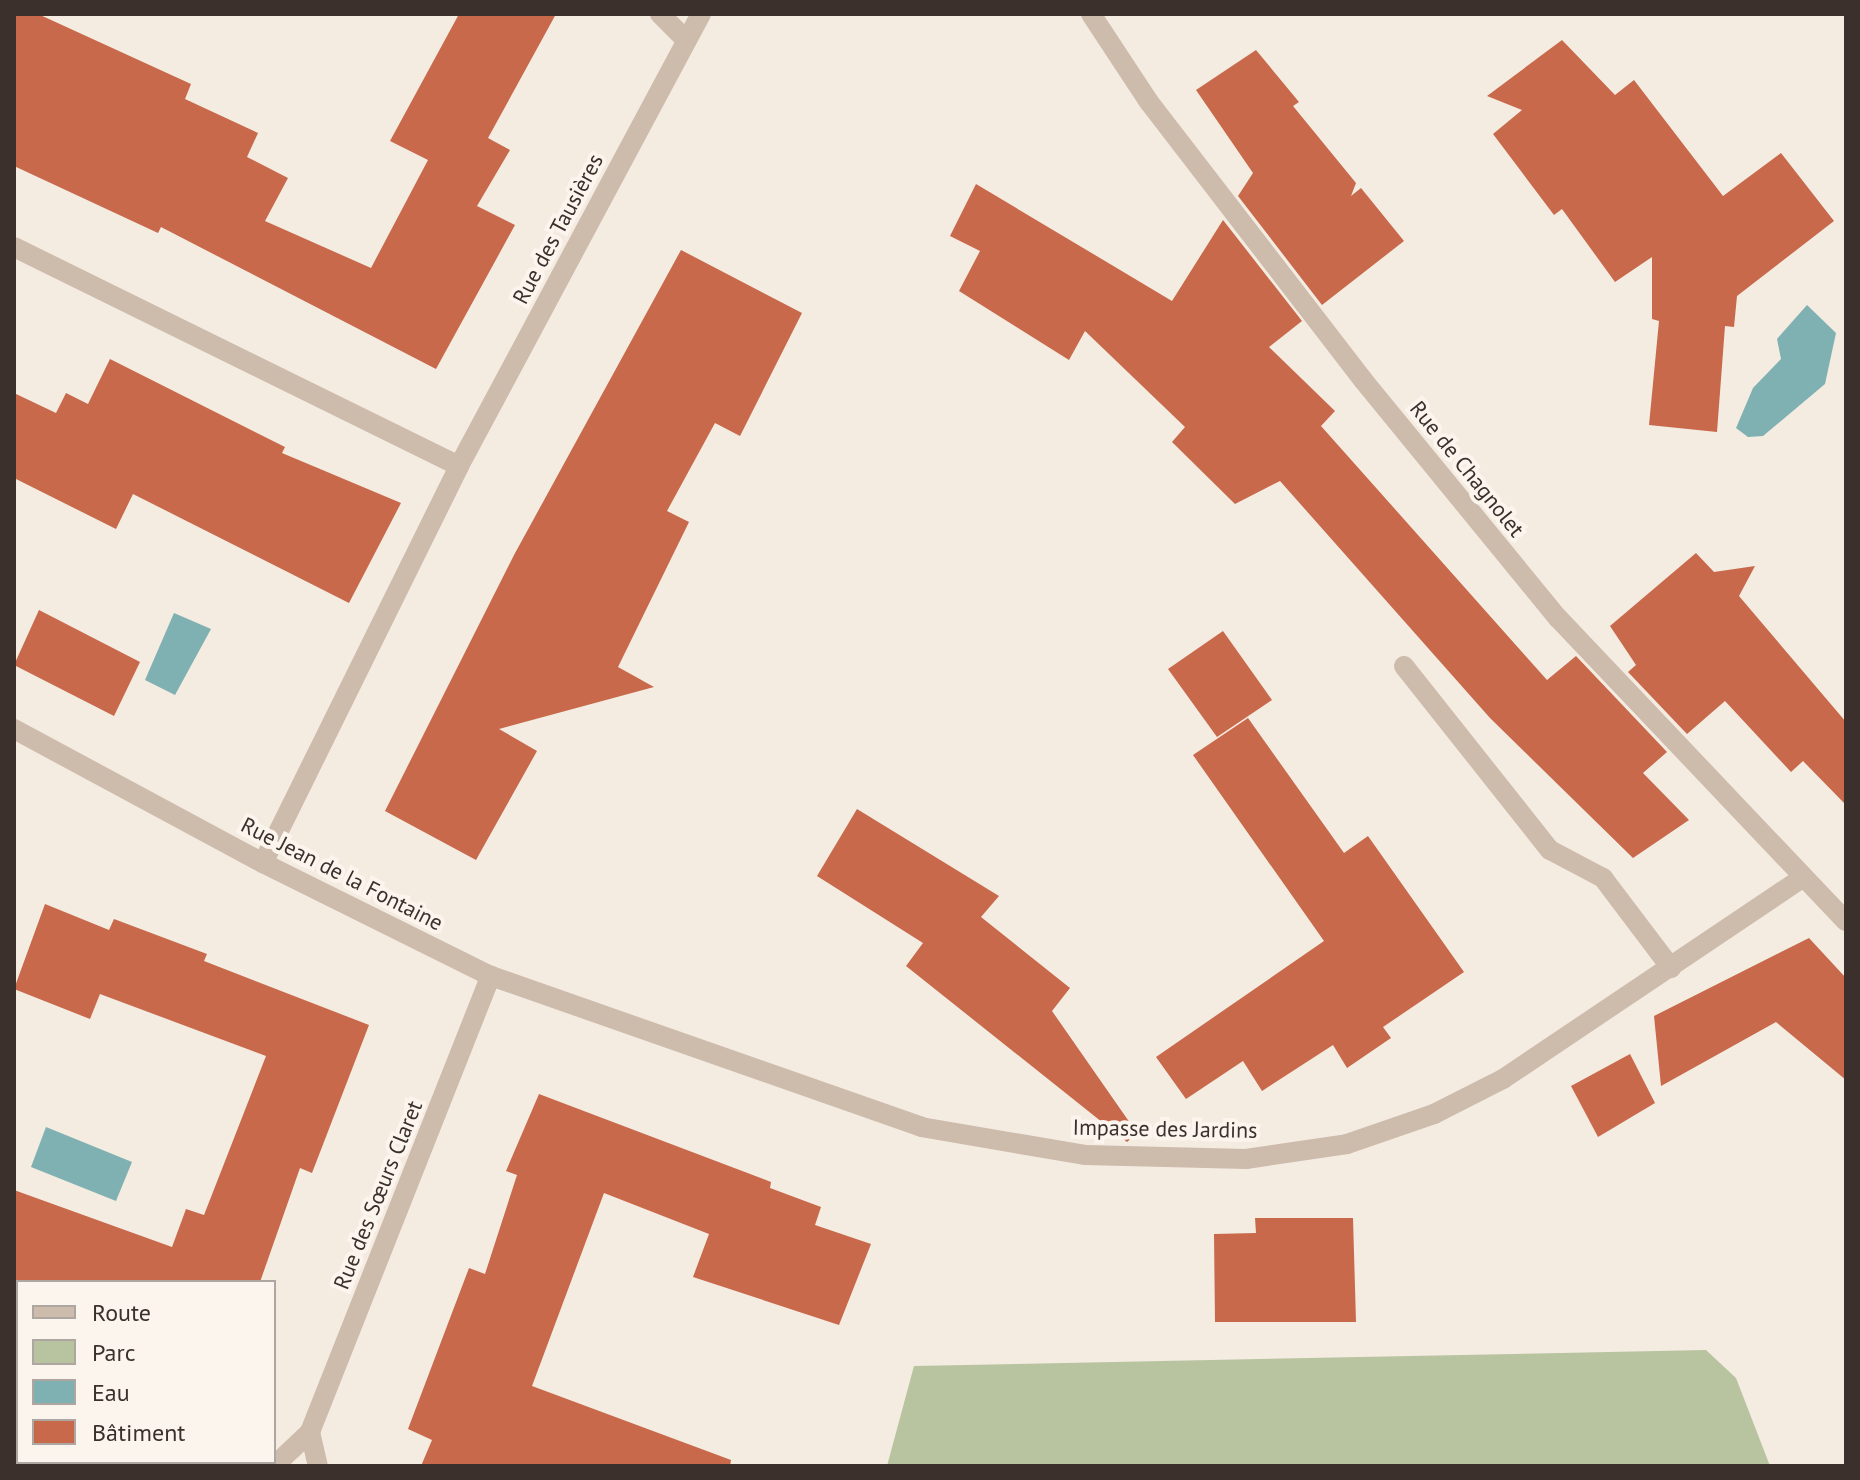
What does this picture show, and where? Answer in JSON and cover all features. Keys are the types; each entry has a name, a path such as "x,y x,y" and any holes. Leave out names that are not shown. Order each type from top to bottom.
{"street":[{"path":"660,14 686,40"},
{"name":"Rue des Tausières","path":"263,863 459,466 701,14"},
{"name":"Rue de Chagnolet","path":"1091,14 1149,102 1353,367 1549,606 1802,878 1846,921"},
{"path":"14,247 459,466"},
{"path":"1404,666 1550,850 1603,878 1671,968"},
{"name":"Rue Jean de la Fontaine","path":"14,729 263,863 491,976 661,1037"},
{"name":"Impasse des Jardins","path":"661,1037 921,1127 1085,1155 1246,1159 1347,1144 1434,1114 1503,1079 1802,878"},
{"name":"Rue des Sœurs Claret","path":"274,1466 310,1432 491,976"},
{"path":"310,1432 318,1466"}],"green space":[{"path":"1706,1350 1736,1378 1770,1466 887,1466 914,1366"}],"water":[{"path":"1807,305 1836,333 1825,384 1763,436 1748,437 1736,428 1753,388 1781,359 1777,339"},
{"path":"174,613 211,629 175,695 145,680"},
{"path":"46,1127 132,1162 116,1201 31,1167"}],"building":[{"path":"14,14 38,14 191,84 185,99 258,133 247,157 288,178 265,221 371,268 428,160 390,141 459,14 556,14 488,138 510,150 477,206 515,225 436,369 161,227 158,233 14,166"},
{"path":"1562,40 1615,95 1634,80 1723,196 1781,153 1834,221 1737,296 1734,327 1725,326 1717,432 1649,425 1659,321 1652,319 1652,257 1615,282 1562,209 1554,215 1493,134 1522,110 1487,96"},
{"path":"1256,50 1299,102 1293,106 1356,183 1351,196 1361,188 1404,241 1322,305 1238,196 1253,173 1196,90"},
{"path":"976,184 1172,301 1223,220 1302,321 1269,347 1335,411 1321,426 1547,680 1576,656 1667,752 1643,773 1689,820 1633,858 1490,718 1280,481 1235,504 1172,442 1185,427 1085,331 1069,360 959,291 980,251 950,236"},
{"path":"681,250 802,313 740,436 715,423 667,511 689,522 618,667 654,687 499,729 537,751 476,860 385,811 514,555"},
{"path":"110,359 285,447 282,453 401,503 349,603 133,494 116,529 14,478 14,393 56,413 66,393 88,404"},
{"path":"1696,553 1714,572 1755,566 1739,596 1846,722 1846,805 1803,761 1791,772 1725,701 1687,734 1628,672 1636,665 1610,626"},
{"path":"39,610 140,662 114,716 14,665"},
{"path":"1223,631 1272,700 1217,737 1168,669"},
{"path":"1248,718 1344,853 1368,836 1464,972 1383,1027 1391,1038 1347,1068 1333,1045 1262,1091 1243,1061 1186,1099 1156,1057 1324,941 1193,755"},
{"path":"857,809 999,896 981,917 1070,988 1052,1011 1137,1133 1127,1142 906,966 923,943 817,876"},
{"path":"45,904 109,930 114,919 207,954 204,961 369,1025 312,1173 300,1168 261,1280 14,1282 14,1190 172,1247 186,1209 204,1215 266,1056 100,994 90,1019 14,989"},
{"path":"1809,938 1846,978 1846,1080 1776,1022 1661,1086 1654,1016"},
{"path":"1630,1054 1655,1103 1598,1137 1571,1086"},
{"path":"539,1094 771,1182 770,1188 821,1207 815,1225 871,1244 839,1325 693,1277 709,1234 604,1193 532,1386 731,1460 730,1466 421,1466 432,1440 408,1429 469,1268 485,1274 517,1175 506,1171"},
{"path":"1255,1218 1353,1218 1356,1322 1215,1322 1214,1234 1256,1233"}]}
